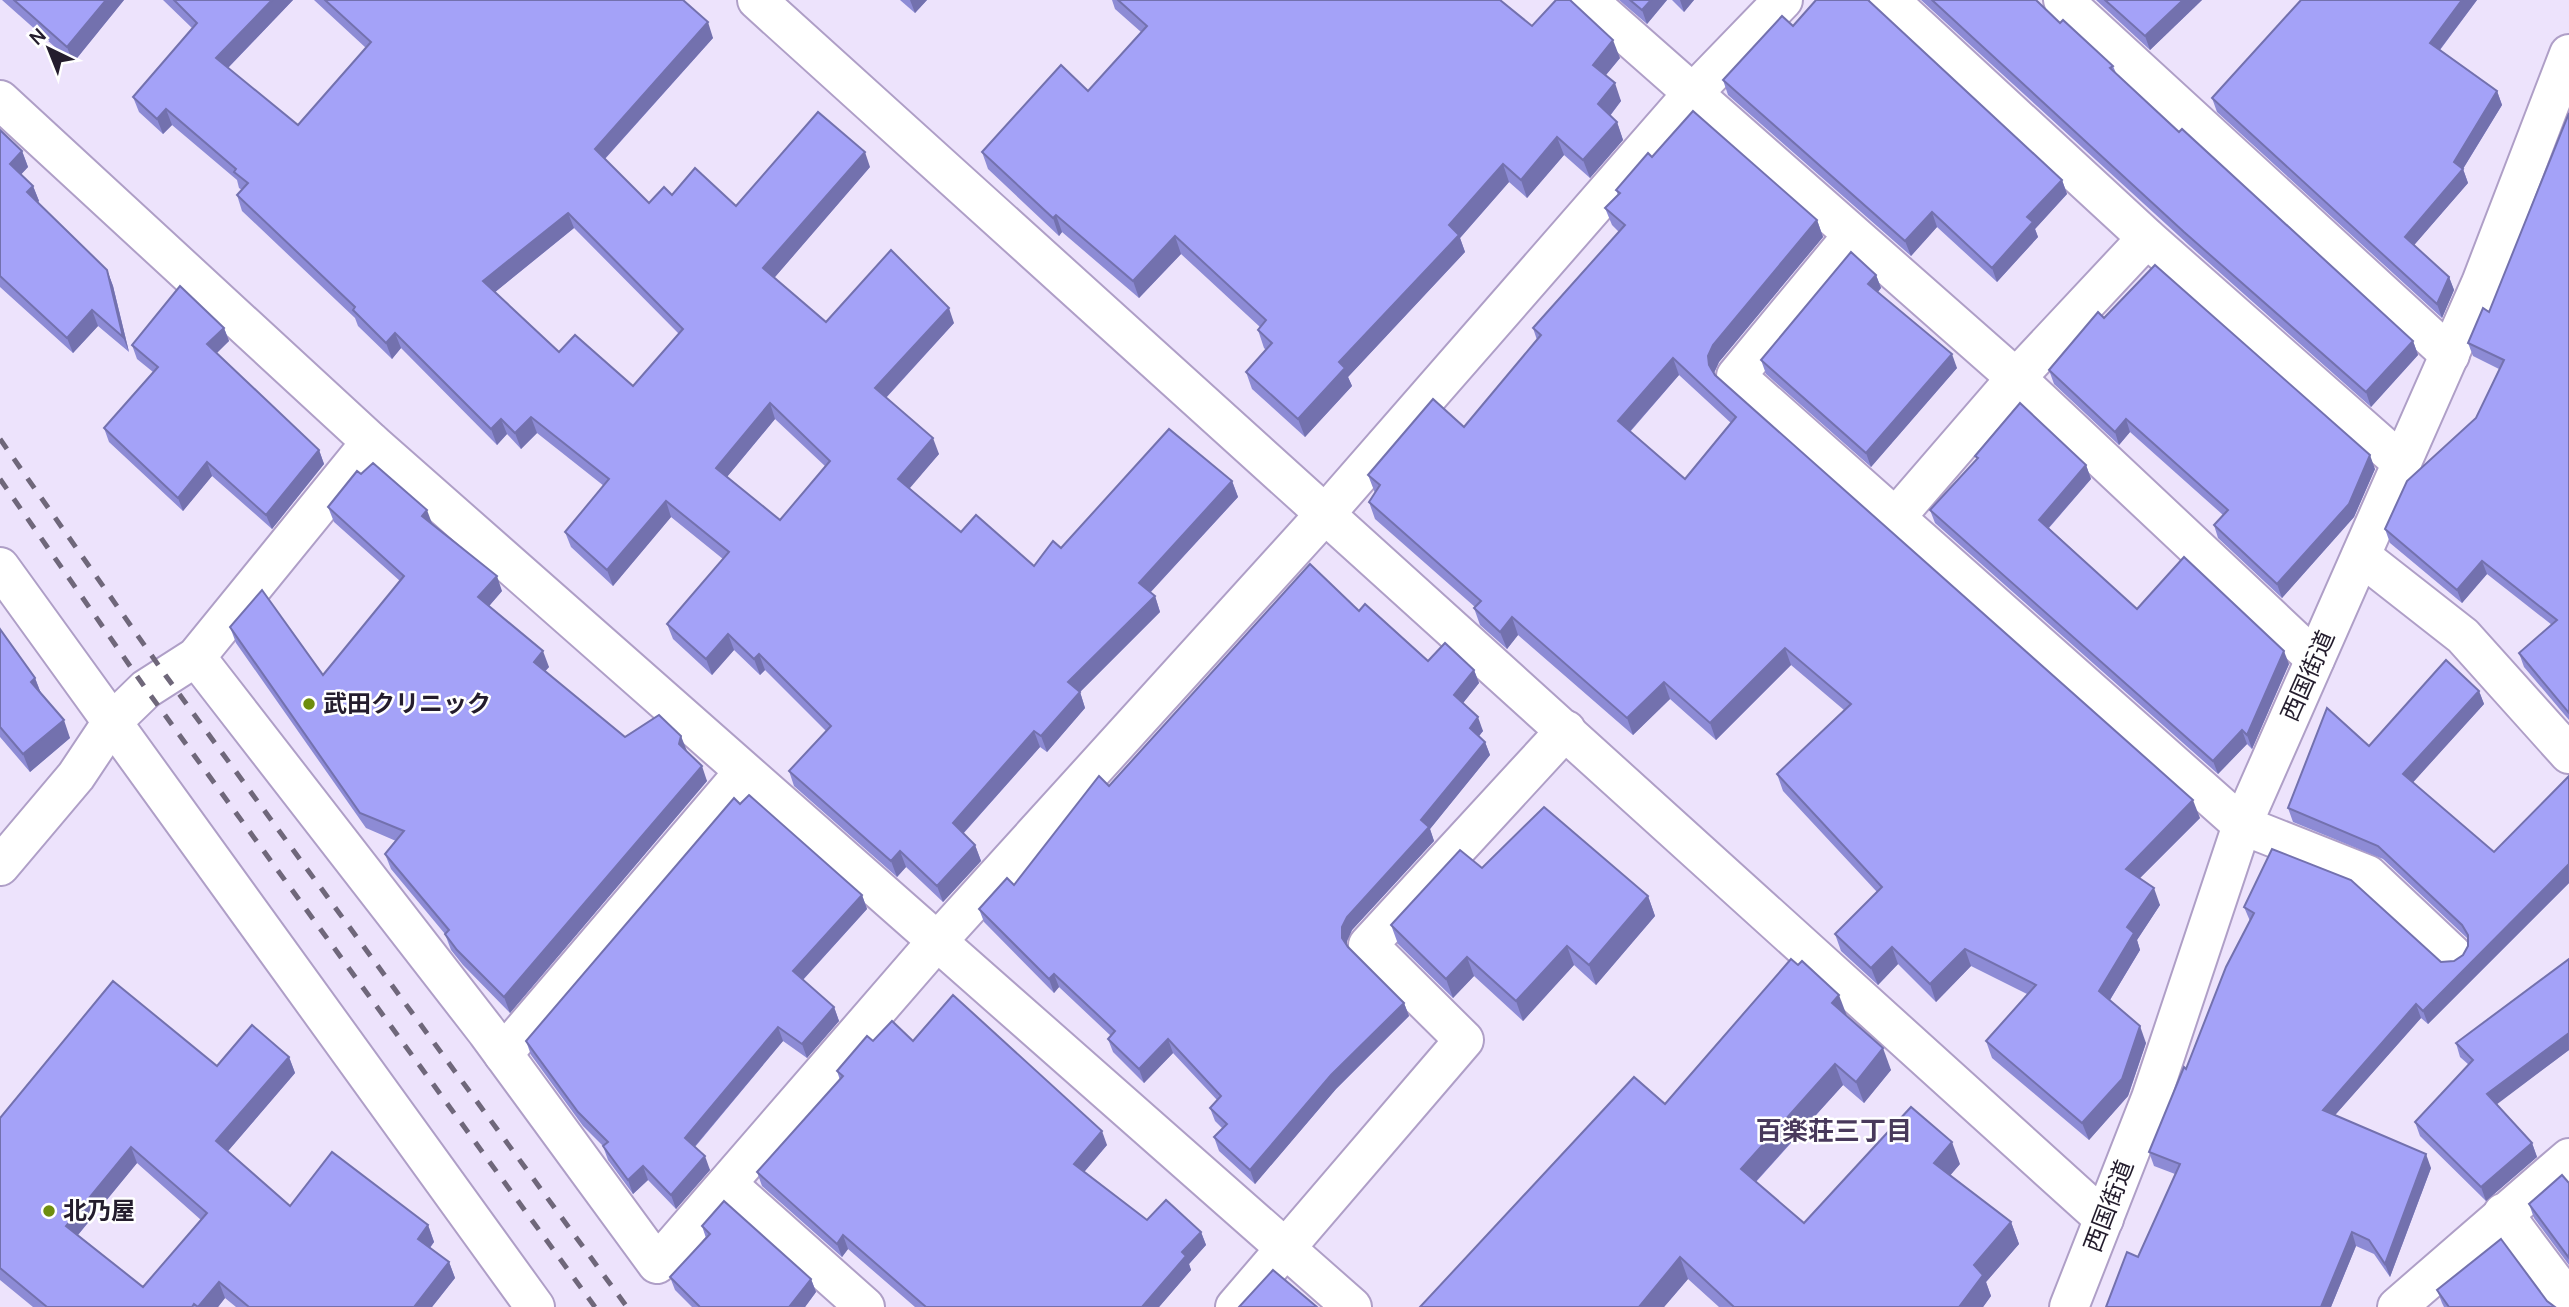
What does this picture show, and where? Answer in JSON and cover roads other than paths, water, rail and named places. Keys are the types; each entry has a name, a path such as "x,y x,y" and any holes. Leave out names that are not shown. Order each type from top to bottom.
{"street":[{"path":"757,0 2104,1219"},
{"path":"1587,0 2015,378 2315,659"},
{"path":"196,657 503,1054 657,1264 938,942 1326,513 1692,94 1783,0"},
{"path":"1889,0 2147,238 2402,463"},
{"path":"2063,0 2450,355"},
{"name":"西国街道","path":"2069,1307 2151,1098 2242,825 2450,355 2569,54"},
{"path":"0,100 371,442 1352,1307"},
{"path":"1852,236 1736,376 2242,825 2368,875 2452,954"},
{"path":"1895,519 2015,378 2147,238"},
{"path":"0,866 76,776 112,722 146,689 196,657 371,442"},
{"path":"2361,556 2463,636 2569,754"},
{"path":"0,567 532,1306"},
{"path":"1236,1307 1464,1040 1368,945 1566,730"},
{"path":"503,1054 744,772"},
{"path":"2397,1307 2569,1158"},
{"path":"727,1184 865,1307"},
{"path":"2503,1213 2569,1301"}],"railway":[{"path":"0,439 166,676 627,1307"},
{"path":"0,479 146,689 595,1307"}],"place":[{"name":"武田クリニック","path":"309,704"},
{"name":"北乃屋","path":"49,1211"}],"district":[{"name":"百楽荘三丁目","path":"1834,1131"}]}
